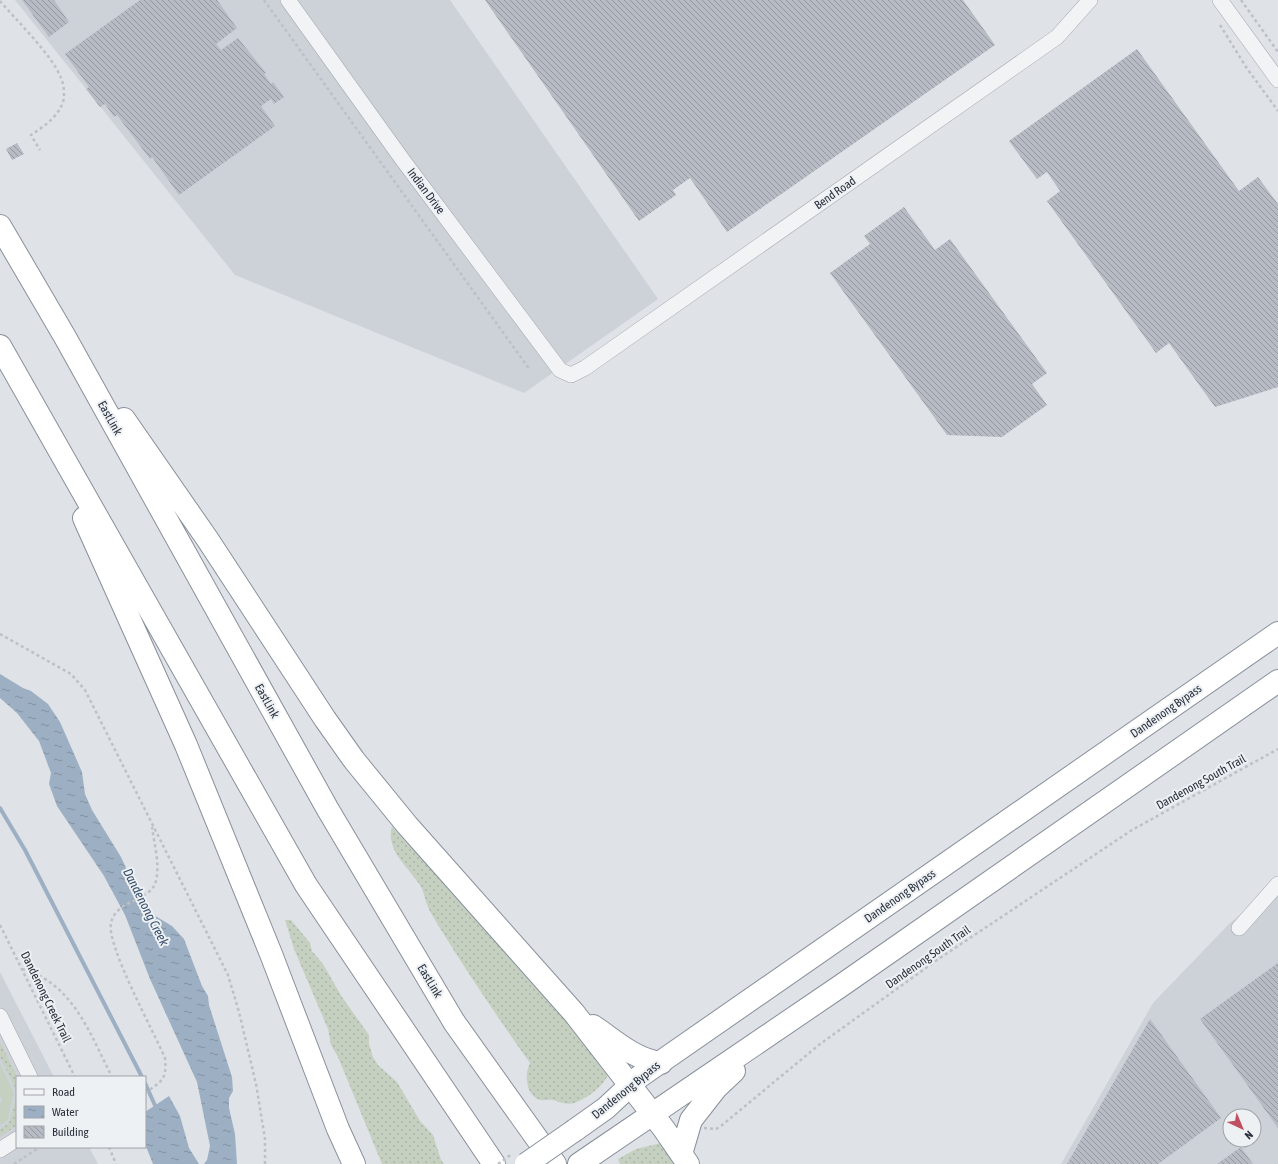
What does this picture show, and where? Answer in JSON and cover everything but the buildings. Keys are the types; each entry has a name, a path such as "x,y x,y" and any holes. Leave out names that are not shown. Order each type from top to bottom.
{"highway":[{"name":"EastLink","path":"0,226 64,337 335,821 454,1022 555,1164"},
{"path":"64,337 166,478 325,719 354,760 407,825 574,1013 685,1159"},
{"path":"0,346 306,885 494,1164"},
{"path":"25,388 186,745 271,954 338,1128 354,1162"},
{"name":"Dandenong Bypass","path":"526,1164 606,1108 639,1077 1278,633"},
{"path":"586,1159 842,985 1278,681"},
{"path":"685,1159 691,1120 708,1097 730,1074 842,985"},
{"path":"574,1013 637,1056 661,1063"}],"street":[{"name":"Indian Drive","path":"288,0 402,159 560,370 571,375"},
{"name":"Bend Road","path":"571,375 585,368 1057,37 1090,0"},
{"path":"1220,0 1278,80"},
{"path":"1239,928 1278,884"},
{"path":"0,1016 30,1076"},
{"path":"0,1150 16,1140"}],"path":[{"path":"264,0 530,370"},
{"path":"1241,0 1278,52"},
{"path":"0,1 55,66 62,78 64,91 63,102 59,110 42,127 31,135 40,150"},
{"path":"1217,19 1222,31 1278,111"},
{"path":"0,634 71,674 85,690 223,962 231,986 256,1084 265,1140 265,1164"},
{"name":"Dandenong South Trail","path":"691,1120 709,1130 720,1126 820,1044 937,960 1132,830 1278,749"},
{"path":"146,1092 160,1082 166,1072 165,1058 120,962 111,937 110,924 114,914 119,909 153,889 156,882 157,868 152,824"},
{"name":"Dandenong Creek Trail","path":"0,926 75,1076"},
{"path":"22,969 41,976 62,991 73,1003 111,1076"},
{"path":"14,1164 38,1148"},
{"path":"108,1148 116,1164"}],"shaded area":[{"path":"15,0 450,0 658,299 524,393 235,275"},
{"path":"1278,883 1278,1164 1061,1164 1153,1003 1229,924"},
{"path":"0,972 53,1076 16,1076 16,1148 90,1148 98,1164 0,1164"}],"green space":[{"path":"392,826 409,846 416,850 610,1070 605,1081 596,1090 579,1101 569,1104 535,1098 529,1089 527,1078 530,1063 494,1012 431,914 421,887 395,851 391,835"},
{"path":"285,920 291,920 310,943 312,951 323,964 342,997 369,1035 369,1044 373,1057 378,1065 397,1082 420,1121 433,1135 441,1160 444,1164 382,1164 338,1057 331,1045 328,1029 294,949"},
{"path":"0,1042 17,1076 16,1090 0,1057"},
{"path":"0,1064 14,1093 7,1121 0,1125 0,1103 3,1101 0,1096"},
{"path":"16,1098 16,1126 0,1137 0,1129 9,1123"},
{"path":"661,1143 683,1164 620,1164 618,1159 636,1149"}],"water":[{"path":"0,674 23,688 31,691 48,704 60,722 82,772 85,794 92,810 121,857 131,879 144,895 142,903 147,911 172,926 184,939 202,986 208,996 209,1005 232,1077 233,1091 229,1098 229,1108 235,1134 237,1164 204,1164 207,1160 210,1146 197,1082 150,979 125,915 104,876 57,806 49,784 51,773 39,741 17,713 0,698"},
{"path":"169,1096 180,1116 189,1148 199,1164 153,1164 146,1146 146,1111"}],"waterway":[{"name":"Dandenong Creek","path":"0,808 25,850 141,1076"},
{"name":"Dandenong Creek","path":"146,1085 157,1110"}]}
